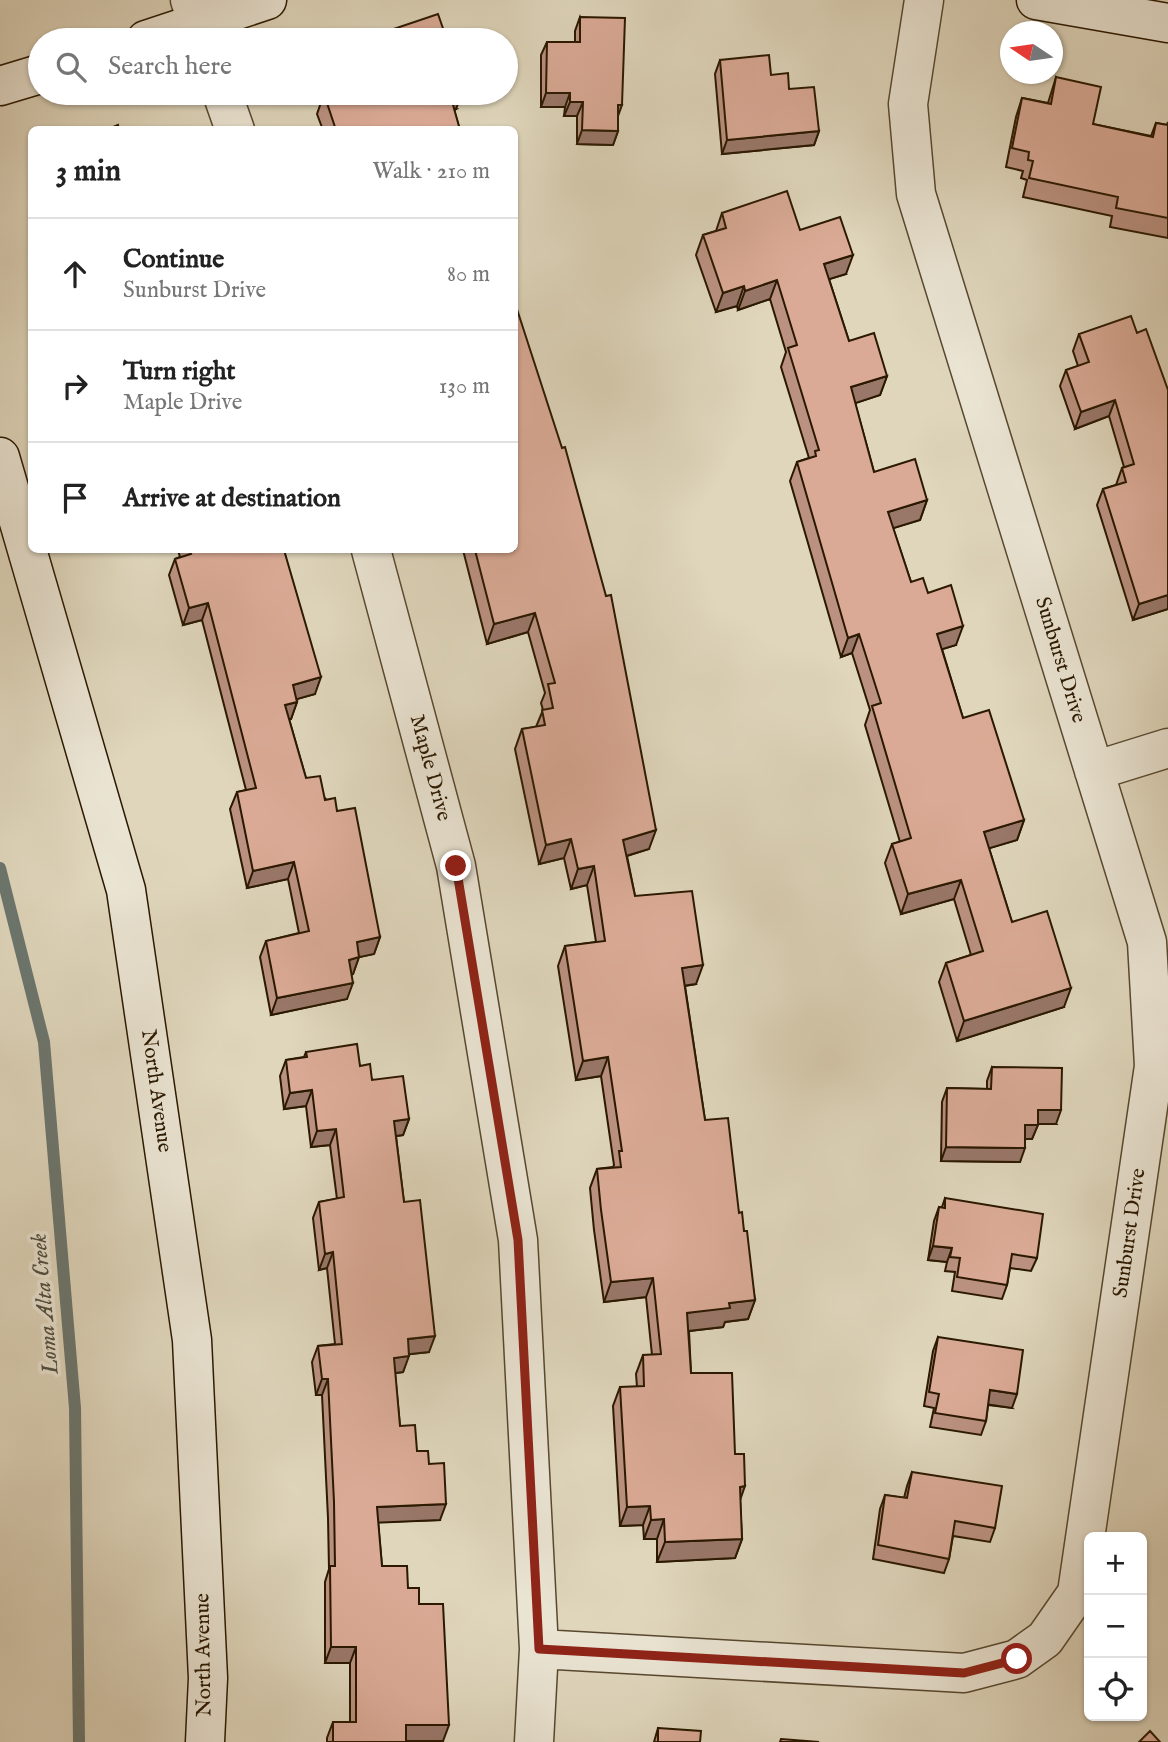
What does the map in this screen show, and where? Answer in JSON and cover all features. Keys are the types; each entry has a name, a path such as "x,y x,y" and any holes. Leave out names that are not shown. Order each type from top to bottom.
{"street":[{"path":"178,28 267,0"},
{"name":"Sunburst Drive","path":"539,1649 964,1673 1017,1659 1045,1639 1077,1593 1154,1066 1147,942 916,194 908,104 924,0"},
{"path":"1036,0 1168,23"},
{"path":"0,86 28,78"},
{"path":"226,105 234,126"},
{"name":"North Avenue","path":"0,457 126,890 192,1340 208,1678 205,1742"},
{"name":"Maple Drive","path":"372,553 456,866 518,1240 539,1649 534,1742"},
{"path":"1094,771 1168,748"}],"building":[{"path":"438,14 443,28 397,28"},
{"path":"580,17 625,18 622,105 618,105 618,131 582,130 583,102 570,102 570,93 546,93 547,42 580,42"},
{"path":"769,55 771,75 788,73 789,89 814,87 819,131 727,140 720,60"},
{"path":"1063,79 1101,87 1093,124 1153,137 1156,123 1168,125 1168,218 1116,208 1118,197 1029,178 1033,161 1028,160 1029,152 1012,148 1022,98 1051,104 1055,84 1063,84"},
{"path":"328,105 453,105 459,126 335,126"},
{"path":"787,191 800,230 840,217 853,255 824,264 849,341 874,333 887,376 851,387 874,472 915,459 927,500 888,512 911,582 923,578 928,593 951,585 963,626 937,634 963,718 989,710 1024,820 984,832 1012,922 1047,911 1071,988 964,1021 946,963 983,951 961,880 908,894 892,844 911,838 872,706 881,703 859,634 848,638 797,462 816,456 815,451 819,450 788,348 797,345 777,280 745,291 744,286 723,293 703,235 726,228 722,213"},
{"path":"518,312 562,448 565,447 606,596 611,595 656,830 623,840 635,896 692,891 703,965 682,968 705,1120 728,1118 739,1213 742,1212 744,1231 747,1231 755,1300 729,1303 730,1308 687,1313 691,1373 732,1373 735,1454 744,1454 745,1486 740,1487 742,1539 665,1542 664,1519 651,1520 650,1506 627,1507 620,1387 644,1386 643,1355 661,1354 653,1278 611,1282 601,1210 597,1169 621,1167 619,1151 622,1151 608,1057 583,1061 565,946 605,941 594,866 578,869 571,839 546,845 522,729 545,725 542,710 553,708 548,684 555,683 535,613 494,624 476,553 518,553"},
{"path":"1131,316 1137,333 1146,329 1168,390 1168,595 1139,604 1103,489 1126,482 1122,468 1134,464 1115,400 1081,412 1066,370 1089,362 1079,334"},
{"path":"285,553 321,677 293,685 297,702 285,705 306,778 320,776 325,800 335,798 337,811 355,808 380,937 357,942 359,957 349,960 353,983 277,998 266,941 309,931 294,862 253,871 237,792 256,788 208,603 189,608 175,559 191,554"},
{"path":"357,1044 360,1066 370,1064 372,1080 403,1076 409,1119 394,1121 404,1202 420,1200 435,1336 408,1339 409,1356 394,1358 400,1426 415,1425 417,1451 428,1451 429,1464 444,1463 446,1504 377,1507 382,1566 407,1566 408,1588 419,1588 419,1604 443,1604 449,1725 406,1725 406,1742 333,1742 333,1722 356,1722 356,1647 331,1647 330,1566 335,1566 334,1502 328,1379 322,1379 318,1346 342,1344 333,1252 325,1254 319,1202 344,1197 336,1129 317,1131 312,1090 290,1093 286,1060 307,1057 306,1052"},
{"path":"992,1067 1062,1068 1061,1110 1038,1110 1038,1125 1025,1125 1025,1148 946,1147 947,1088 991,1089"},
{"path":"945,1198 1043,1214 1037,1258 1012,1254 1007,1285 957,1277 960,1258 950,1257 952,1248 933,1246 939,1207 945,1208"},
{"path":"938,1337 1023,1350 1017,1394 990,1390 986,1421 935,1413 939,1394 929,1392"},
{"path":"912,1472 1002,1486 995,1528 955,1521 949,1559 878,1545 885,1495 907,1498"},
{"path":"658,1728 701,1731 700,1742 658,1742"},
{"path":"1150,1731 1160,1742 1139,1742"},
{"path":"781,1739 819,1742 780,1742"}],"waterway":[{"name":"Loma Alta Creek","path":"0,868 44,1042 75,1408 79,1742"}],"route":[{"path":"456,866 518,1240 539,1649 964,1673 1017,1659"}]}
